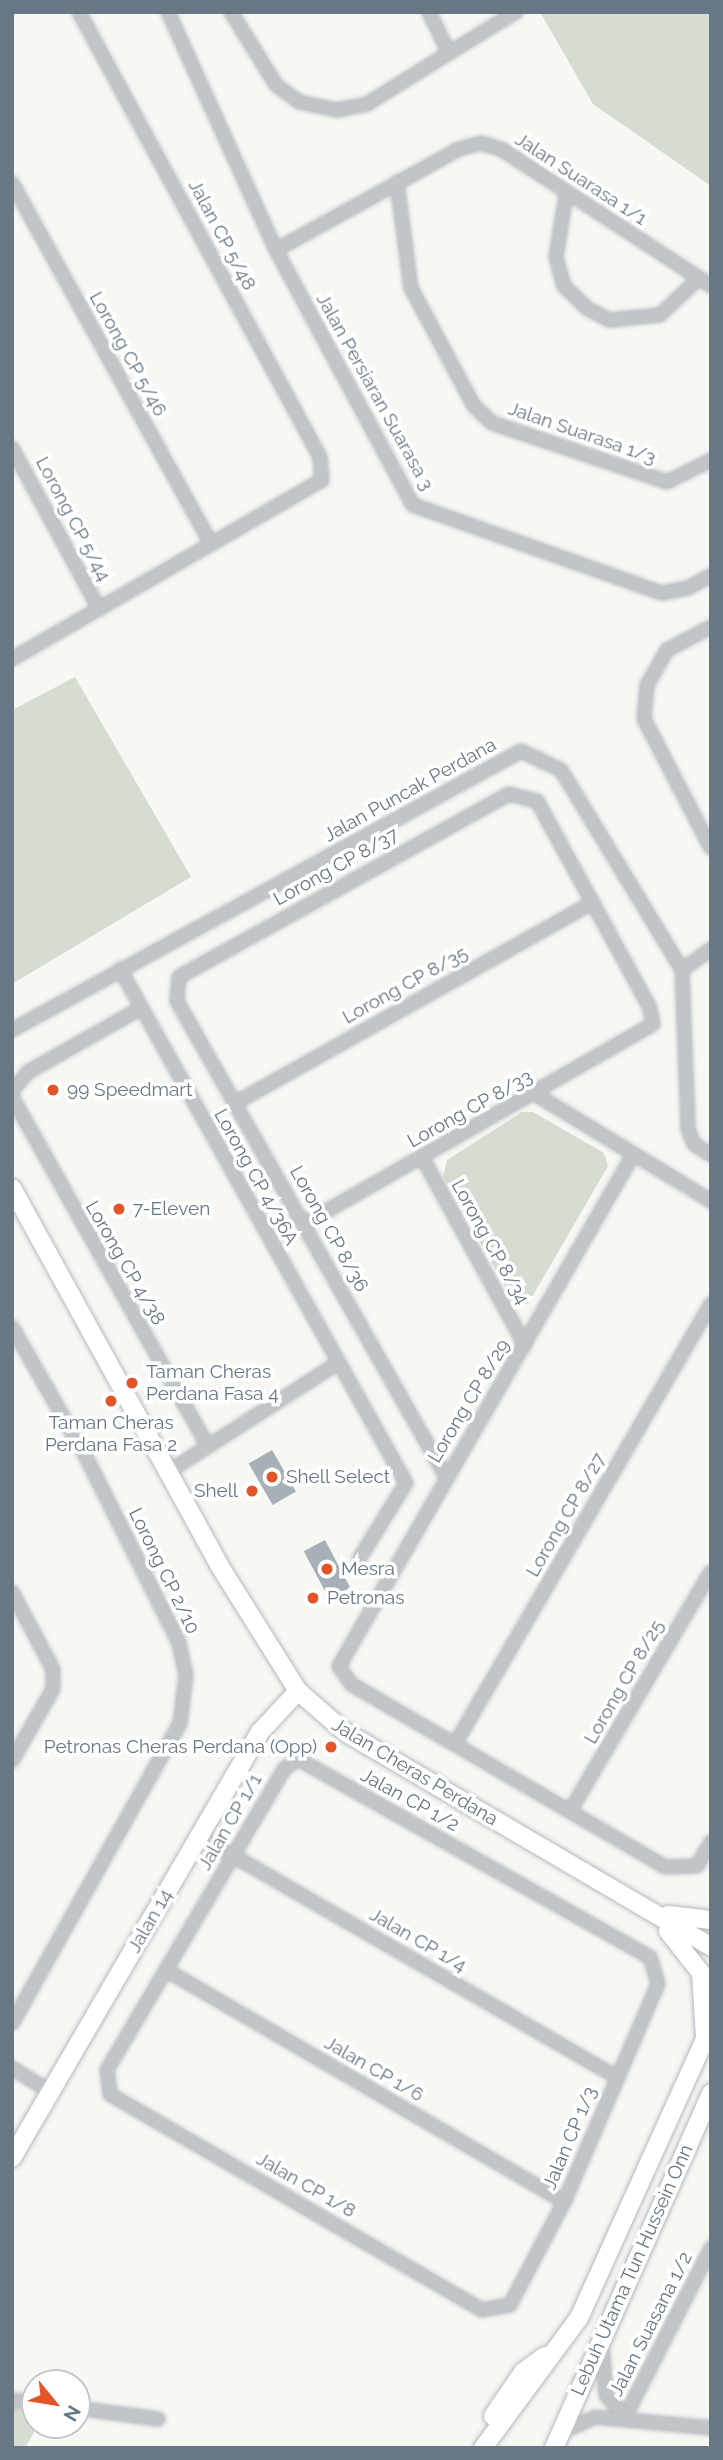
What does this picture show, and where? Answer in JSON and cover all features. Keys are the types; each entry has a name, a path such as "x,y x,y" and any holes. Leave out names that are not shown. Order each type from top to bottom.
{"street":[{"name":"Jalan CP 5/48","path":"79,12 320,457 322,480 211,543"},
{"name":"Jalan Persiaran Suarasa 3","path":"168,12 276,250 413,505 663,593 688,589 711,575"},
{"path":"231,12 276,85 299,102 337,110 367,104 516,12"},
{"path":"429,12 449,53"},
{"name":"Jalan Suarasa 1/1","path":"276,250 397,182 481,143 501,149 566,195 705,282"},
{"name":"Jalan Suarasa 1/3","path":"397,182 411,288 474,406 492,423 667,482 711,460"},
{"name":"Lorong CP 5/46","path":"12,183 211,543"},
{"path":"566,195 556,257 564,286 587,309 610,320 660,315 705,282"},
{"name":"Lorong CP 5/44","path":"12,448 99,609"},
{"path":"12,659 211,543"},
{"path":"711,627 667,650 647,685 644,719 711,848"},
{"name":"Jalan Puncak Perdana","path":"12,1030 521,751 561,770 682,970 688,1129 694,1144 711,1154"},
{"name":"Lorong CP 8/37","path":"177,1001 179,976 509,794 537,801 593,902"},
{"name":"Lorong CP 8/33","path":"304,1224 653,1024 650,1008 593,902"},
{"name":"Lorong CP 8/35","path":"237,1102 593,902"},
{"path":"682,970 711,949"},
{"name":"Lorong CP 4/36A","path":"120,969 336,1364 406,1483 359,1559"},
{"name":"Lorong CP 8/36","path":"177,1001 237,1102 446,1477"},
{"path":"12,1091 28,1072 141,1008"},
{"path":"535,1094 711,1201"},
{"name":"Lorong CP 4/38","path":"12,1097 208,1446"},
{"name":"Lorong CP 8/29","path":"455,1744 351,1684 340,1666 446,1477 634,1155"},
{"name":"Lorong CP 8/34","path":"422,1157 525,1345"},
{"name":"Jalan Cheras Perdana","path":"12,1188 168,1472 298,1691 345,1732 635,1905 711,1947"},
{"name":"Lorong CP 8/27","path":"455,1744 711,1304"},
{"name":"Lorong CP 2/10","path":"12,1327 92,1468 179,1643 186,1675 180,1723 12,2022"},
{"path":"168,1472 336,1364"},
{"name":"Lorong CP 8/25","path":"570,1811 711,1572"},
{"path":"12,1592 53,1679 53,1689 12,1761"},
{"name":"Jalan 14","path":"12,2158 260,1732 298,1691"},
{"path":"455,1744 666,1867 697,1866 711,1842"},
{"name":"Jalan CP 1/1","path":"110,2094 107,2070 284,1769 298,1759"},
{"name":"Jalan CP 1/2","path":"298,1759 650,1957"},
{"name":"Jalan CP 1/4","path":"200,1836 617,2077"},
{"path":"635,1905 688,1921 711,1920"},
{"path":"635,1905 676,1938 701,1973 708,2033"},
{"name":"Jalan CP 1/3","path":"482,2310 510,2305 564,2202 658,1984 650,1957"},
{"name":"Jalan CP 1/6","path":"166,1970 564,2202"},
{"name":"Lebuh Utama Tun Hussein Onn","path":"483,2448 565,2340 593,2292 708,2033"},
{"path":"12,2068 51,2092"},
{"name":"Lebuh Utama Tun Hussein Onn","path":"561,2442 602,2336 711,2093"},
{"name":"Jalan CP 1/8","path":"110,2094 482,2310"},
{"name":"Jalan Suasana 1/2","path":"625,2417 711,2248"},
{"path":"602,2336 606,2395 625,2417"},
{"path":"471,2448 523,2372 565,2340"},
{"path":"91,2410 159,2419"},
{"path":"561,2442 595,2417 625,2417 711,2428"}],"shaded area":[{"path":"540,12 711,12 711,186 593,104"},
{"path":"75,677 191,877 12,984 12,710"},
{"path":"522,1112 533,1112 604,1153 608,1166 528,1304 516,1305 443,1177 447,1160"},
{"path":"12,2406 21,2407 21,2439 30,2439 25,2448 12,2448"}],"building":[{"name":"Shell Select","path":"272,1450 296,1492 273,1505 249,1464"},
{"name":"Mesra","path":"325,1540 350,1588 329,1599 304,1551"}],"place":[{"name":"99 Speedmart","path":"53,1090"},
{"name":"7-Eleven","path":"119,1209"},
{"name":"Taman Cheras Perdana Fasa 4","path":"132,1383"},
{"name":"Taman Cheras Perdana Fasa 2","path":"111,1401"},
{"name":"Shell Select","path":"272,1477"},
{"name":"Shell","path":"252,1491"},
{"name":"Mesra","path":"327,1569"},
{"name":"Petronas","path":"313,1598"},
{"name":"Petronas Cheras Perdana (Opp)","path":"331,1747"}]}
